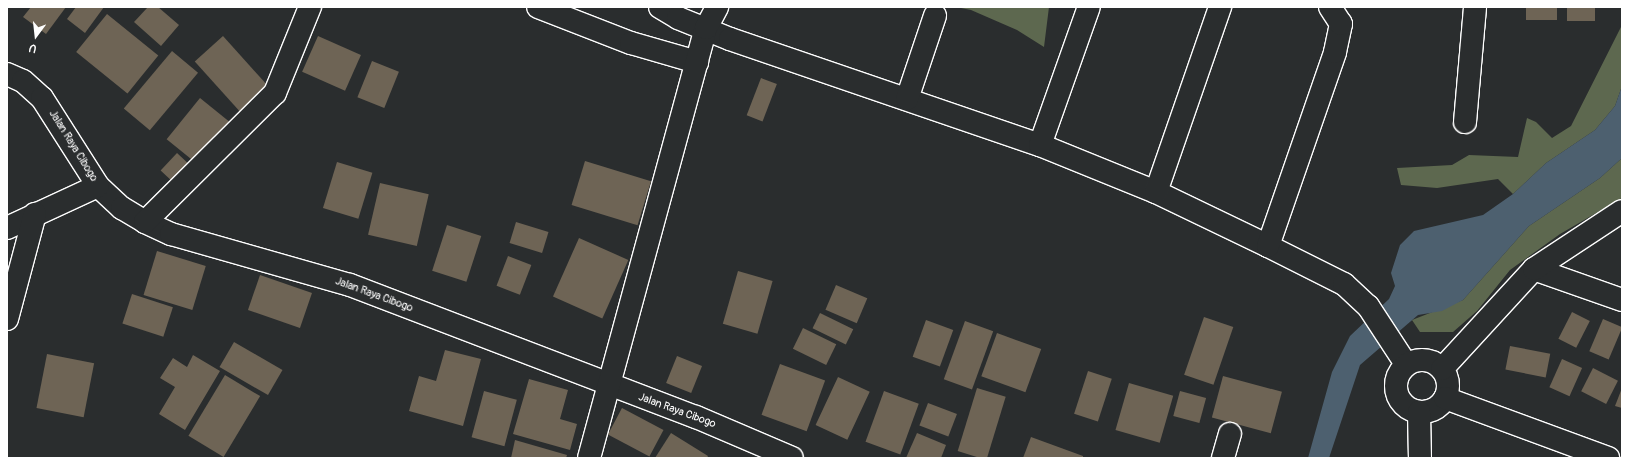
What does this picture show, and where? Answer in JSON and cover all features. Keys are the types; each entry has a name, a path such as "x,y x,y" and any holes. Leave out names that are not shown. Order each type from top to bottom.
{"street":[{"path":"145,222 275,94 310,7"},
{"path":"538,7 631,43 697,62"},
{"path":"660,7 706,28 1040,145 1156,192 1344,284 1368,306 1406,364"},
{"path":"589,458 706,28 717,7"},
{"path":"1040,145 1089,7"},
{"path":"1156,192 1220,7"},
{"path":"1268,246 1335,52 1341,24 1330,7"},
{"path":"1466,122 1474,7"},
{"path":"907,99 934,16"},
{"name":"Jalan Raya Cibogo","path":"7,74 23,81 42,98 98,186 122,208 145,222 171,234 350,285 609,386 696,417 792,458"},
{"path":"7,228 98,186"},
{"path":"1442,369 1534,269 1622,211"},
{"path":"7,318 35,214"},
{"path":"1534,269 1622,300"},
{"path":"1428,360 1442,369 1448,383 1445,398 1435,409 1419,412 1410,410 1398,398 1396,380 1406,364 1428,360"},
{"path":"1445,398 1608,458"},
{"path":"1419,412 1420,458"},
{"path":"1223,458 1230,434"}],"green space":[{"path":"956,7 1049,7 1044,47 1017,30 971,10"},
{"path":"1622,25 1622,86 1615,106 1595,130 1546,163 1513,194 1498,179 1437,188 1401,185 1397,168 1452,165 1469,155 1518,157 1527,118 1536,122 1552,138 1571,126"},
{"path":"1622,158 1622,198 1560,234 1510,270 1477,311 1453,332 1420,332 1412,320 1463,300 1529,226 1600,178"}],"water":[{"path":"1622,86 1622,158 1600,178 1529,226 1463,300 1442,311 1418,315 1360,365 1329,458 1308,458 1332,372 1350,336 1389,299 1395,286 1391,273 1400,245 1414,231 1483,215 1513,194 1546,163 1595,130 1615,106"}],"building":[{"path":"31,7 66,7 46,34 23,17"},
{"path":"76,7 104,7 85,33 67,19"},
{"path":"148,7 158,7 179,25 161,46 134,22"},
{"path":"1526,7 1557,7 1557,20 1526,20"},
{"path":"1567,7 1595,7 1595,21 1567,21"},
{"path":"107,14 158,56 127,94 76,52"},
{"path":"223,36 269,87 241,113 195,61"},
{"path":"318,36 361,55 345,91 302,72"},
{"path":"172,51 198,73 150,130 124,108"},
{"path":"372,61 399,72 384,108 357,97"},
{"path":"761,78 777,84 763,121 747,115"},
{"path":"200,98 232,124 199,165 167,139"},
{"path":"177,153 193,168 177,186 161,171"},
{"path":"585,161 651,181 638,225 572,205"},
{"path":"337,162 372,173 358,219 323,208"},
{"path":"380,183 429,194 417,246 368,235"},
{"path":"516,222 549,232 542,253 510,243"},
{"path":"447,225 481,236 466,282 432,271"},
{"path":"579,238 628,260 602,318 553,296"},
{"path":"157,251 206,266 192,310 144,295"},
{"path":"508,256 531,265 520,295 497,286"},
{"path":"738,271 773,281 757,334 723,324"},
{"path":"260,275 312,293 300,328 248,310"},
{"path":"836,285 867,298 857,323 825,310"},
{"path":"132,294 173,307 163,337 122,323"},
{"path":"1572,312 1590,321 1576,348 1558,339"},
{"path":"820,313 853,329 846,344 813,328"},
{"path":"1204,317 1233,327 1213,385 1184,375"},
{"path":"1603,319 1622,327 1609,359 1589,351"},
{"path":"926,320 953,330 940,367 913,357"},
{"path":"965,321 993,331 972,390 944,379"},
{"path":"803,328 836,344 826,365 793,349"},
{"path":"997,333 1041,349 1025,392 981,376"},
{"path":"234,342 282,370 268,395 220,367"},
{"path":"1510,346 1550,354 1546,377 1505,370"},
{"path":"445,350 481,359 463,426 409,411 419,376 436,381"},
{"path":"47,354 94,363 84,417 37,408"},
{"path":"193,355 220,371 185,430 159,414 175,387 160,378 173,358 187,367"},
{"path":"677,356 702,366 691,393 666,383"},
{"path":"1562,359 1582,368 1569,396 1549,387"},
{"path":"780,364 825,380 807,431 762,415"},
{"path":"1593,368 1618,381 1606,404 1581,391"},
{"path":"1088,371 1112,379 1098,422 1074,414"},
{"path":"225,375 260,396 224,457 188,436"},
{"path":"1223,376 1282,392 1271,433 1212,418"},
{"path":"838,377 870,392 847,440 816,425"},
{"path":"529,379 568,390 560,419 577,424 570,450 513,434"},
{"path":"1129,383 1173,396 1160,443 1115,430"},
{"path":"977,388 1006,397 987,458 980,458 958,451"},
{"path":"1622,388 1622,408 1615,406"},
{"path":"484,391 517,400 504,446 472,437"},
{"path":"884,391 919,404 900,454 866,442"},
{"path":"1180,391 1206,398 1199,423 1173,416"},
{"path":"928,403 957,414 948,437 919,425"},
{"path":"622,408 663,430 649,457 608,434"},
{"path":"671,433 708,456 707,458 655,458"},
{"path":"917,433 946,445 941,458 906,458"},
{"path":"1031,437 1083,456 1083,458 1023,458"},
{"path":"515,440 567,455 566,458 511,458"}]}
